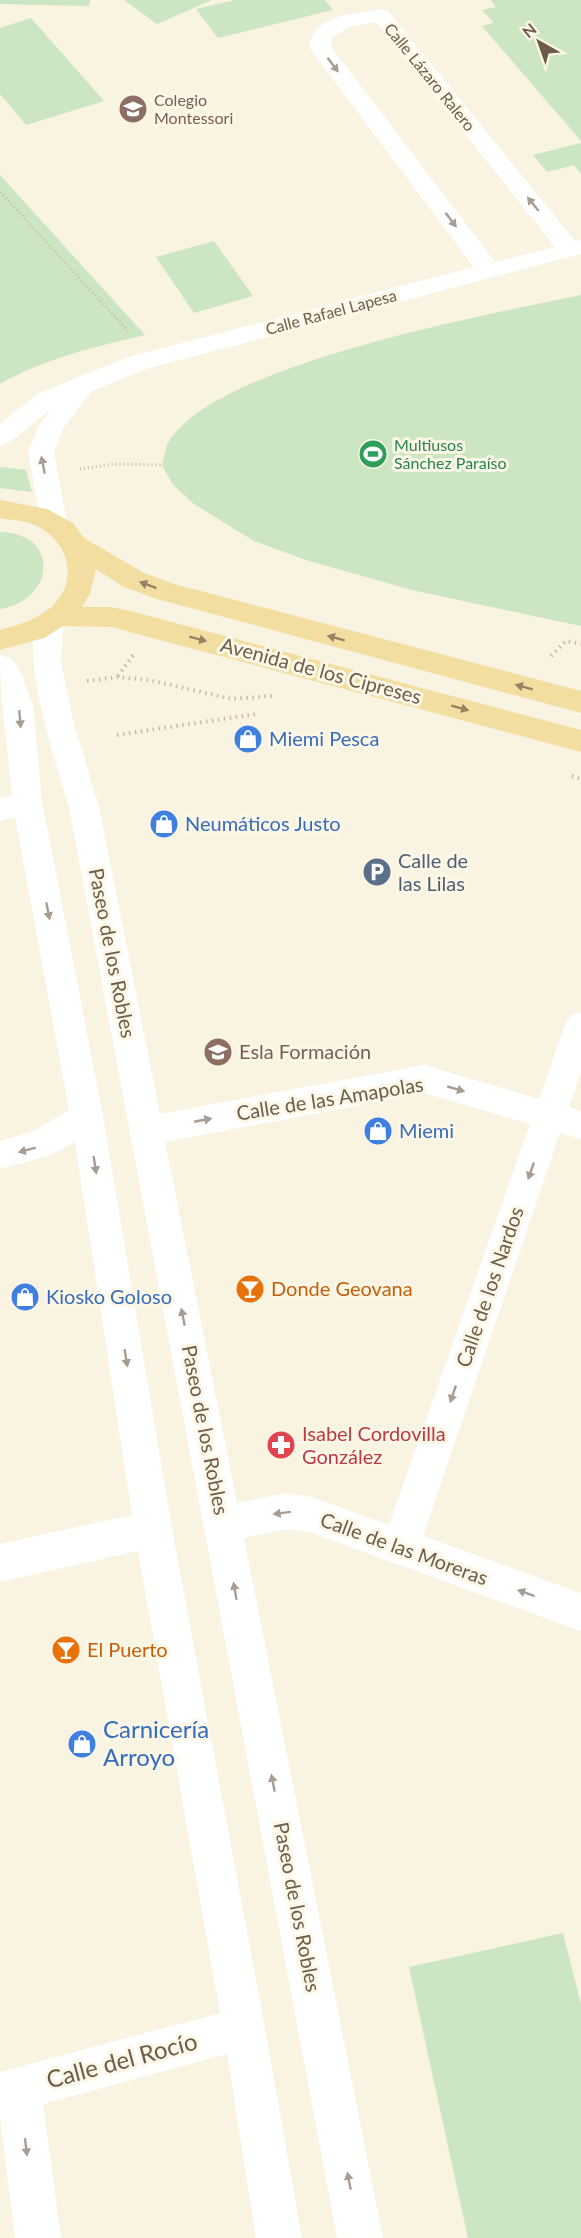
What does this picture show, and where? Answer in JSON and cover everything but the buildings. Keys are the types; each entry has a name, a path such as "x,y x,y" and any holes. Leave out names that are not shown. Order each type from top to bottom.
{"main road":[{"path":"0,509 22,510 54,522"},
{"name":"Avenida de los Cipreses","path":"54,522 77,545 134,580 167,592 581,702"},
{"path":"0,640 15,638 54,620 74,600 83,581 84,562 77,545"},
{"name":"Avenida de los Cipreses","path":"54,620 111,617 139,623 581,741"}],"street":[{"name":"Calle Lázaro Ralero","path":"489,271 320,47 319,38 322,31 330,26 388,7 575,248"},
{"name":"Calle Rafael Lapesa","path":"0,437 46,400 138,363 575,248"},
{"path":"54,522 41,452 52,425 84,384"},
{"name":"Paseo de los Robles","path":"54,620 47,663 84,807 360,2238"},
{"path":"0,665 9,674 19,706 14,806 87,1116 153,1529 244,2028 279,2238"},
{"name":"Calle de los Nardos","path":"400,1548 565,1120 581,1025"},
{"name":"Calle de las Amapolas","path":"146,1131 423,1079 565,1120"},
{"path":"0,1155 32,1149 61,1135 87,1116"},
{"name":"Calle de las Moreras","path":"224,1524 287,1511 312,1515 581,1612"},
{"path":"0,1563 153,1529"},
{"name":"Calle del Rocío","path":"9,2092 244,2028"},
{"path":"9,2092 38,2238"}],"path":[{"path":"0,192 132,335"},
{"path":"74,470 114,464 162,465"},
{"path":"551,656 566,641 581,644"},
{"path":"52,686 118,677 149,680 232,699 274,696"},
{"path":"117,735 256,714"},
{"path":"570,776 581,778"}],"green space":[{"path":"0,0 90,0 89,6 0,4"},
{"path":"124,0 212,0 157,24"},
{"path":"235,0 325,0 333,10 218,38 196,9"},
{"path":"491,0 581,0 581,141 482,26 494,23 482,10 496,7"},
{"path":"31,18 104,101 26,125 0,94 0,28"},
{"path":"581,143 581,174 574,165 547,172 533,155"},
{"path":"0,175 145,335 52,360 0,384"},
{"path":"214,241 253,296 194,313 156,257"},
{"name":"Multiusos Sánchez Paraíso","path":"581,295 581,626 412,590 306,560 254,541 194,504 173,485 162,465 168,443 195,415 239,389 295,366 423,329"},
{"path":"0,467 26,470 32,492 0,488"},
{"path":"0,532 20,535 33,543 41,554 44,568 40,581 32,593 19,603 0,609"},
{"path":"563,1933 581,2004 581,2238 468,2238 409,1967"}],"place":[{"name":"Colegio Montessori","path":"133,109"},
{"name":"Multiusos Sánchez Paraíso","path":"373,454"},
{"name":"Miemi Pesca","path":"248,739"},
{"name":"Neumáticos Justo","path":"164,824"},
{"name":"Calle de las Lilas","path":"377,872"},
{"name":"Esla Formación","path":"218,1052"},
{"name":"Miemi","path":"378,1131"},
{"name":"Donde Geovana","path":"250,1289"},
{"name":"Kiosko Goloso","path":"25,1297"},
{"name":"Isabel Cordovilla González","path":"281,1445"},
{"name":"El Puerto","path":"66,1650"},
{"name":"Carnicería Arroyo","path":"82,1744"}]}
